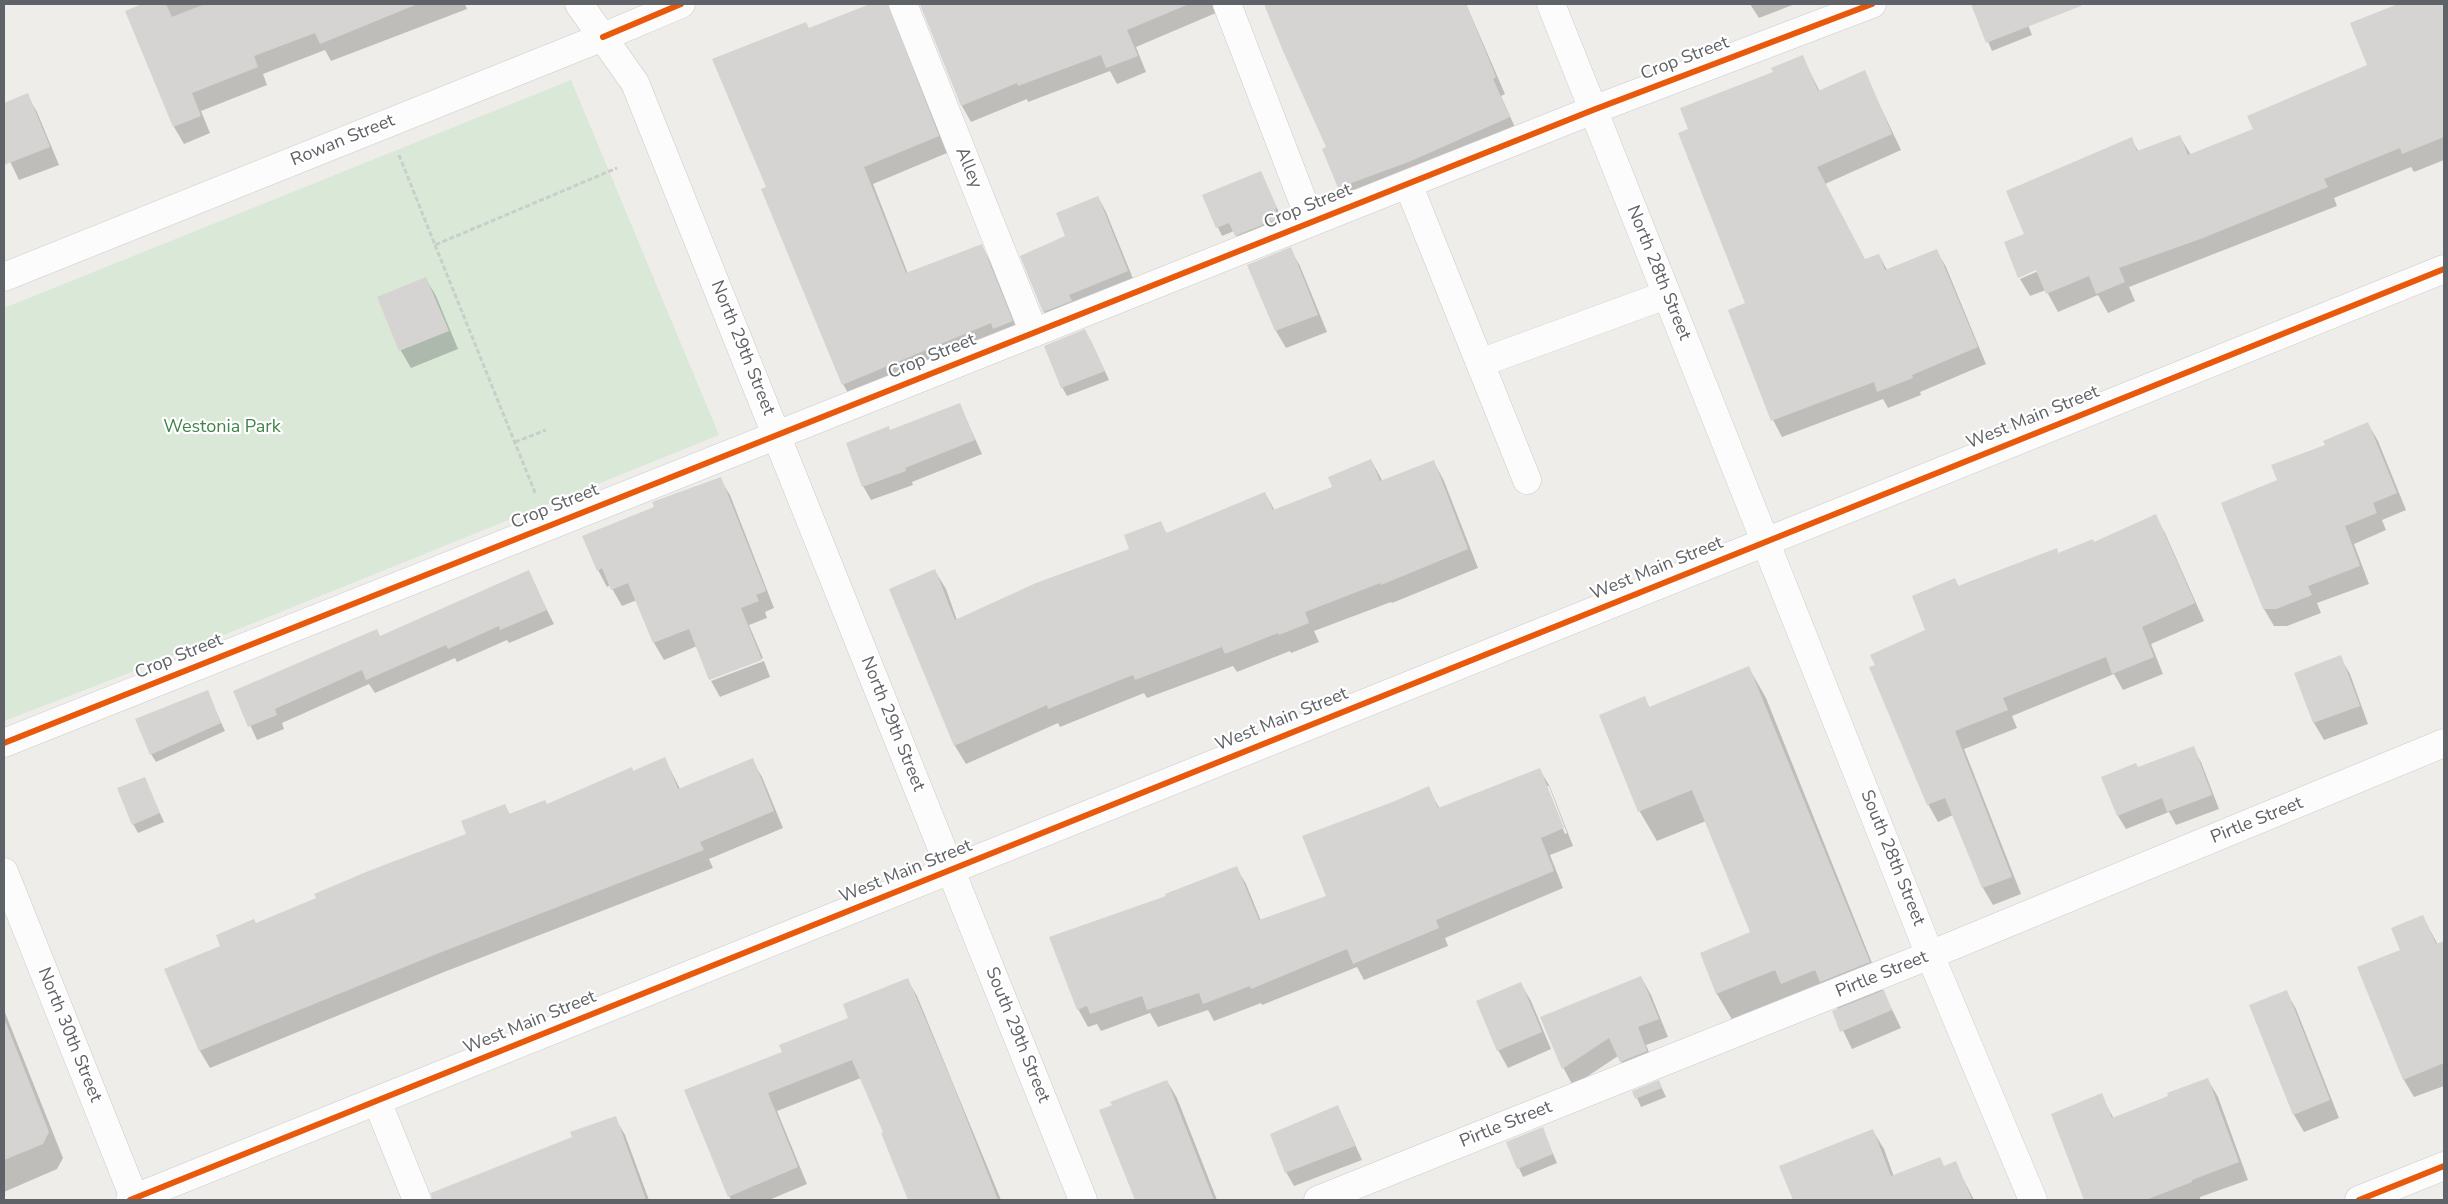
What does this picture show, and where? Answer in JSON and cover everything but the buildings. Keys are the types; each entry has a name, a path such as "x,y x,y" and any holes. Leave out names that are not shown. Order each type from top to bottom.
{"street":[{"name":"North 29th Street","path":"579,4 635,84 951,870"},
{"name":"Rowan Street","path":"4,277 681,4"},
{"name":"Alley","path":"902,4 1034,333"},
{"path":"1228,4 1311,222"},
{"name":"North 28th Street","path":"1551,4 1666,295 1767,542"},
{"name":"Crop Street","path":"4,743 1593,110 1872,4"},
{"path":"1408,184 1527,480"},
{"name":"West Main Street","path":"134,1200 2444,269"},
{"path":"1480,363 1666,295"},
{"name":"South 28th Street","path":"1767,542 1930,955 2033,1200"},
{"name":"Pirtle Street","path":"1318,1200 1930,955 2444,743"},
{"name":"South 29th Street","path":"951,870 1083,1200"},
{"name":"North 30th Street","path":"4,872 134,1200"},
{"path":"376,1101 417,1200"},
{"path":"2359,1200 2444,1166"}],"path":[{"path":"387,124 538,502"},
{"path":"435,245 617,168"},
{"path":"515,442 546,430"}],"green space":[{"name":"Westonia Park","path":"571,80 719,435 142,668 4,721 4,308"}],"cycle path":[{"path":"603,37 681,4"},
{"path":"4,743 1593,110 1872,4"},
{"path":"130,1200 2444,269"},
{"path":"2359,1200 2444,1166"}]}
